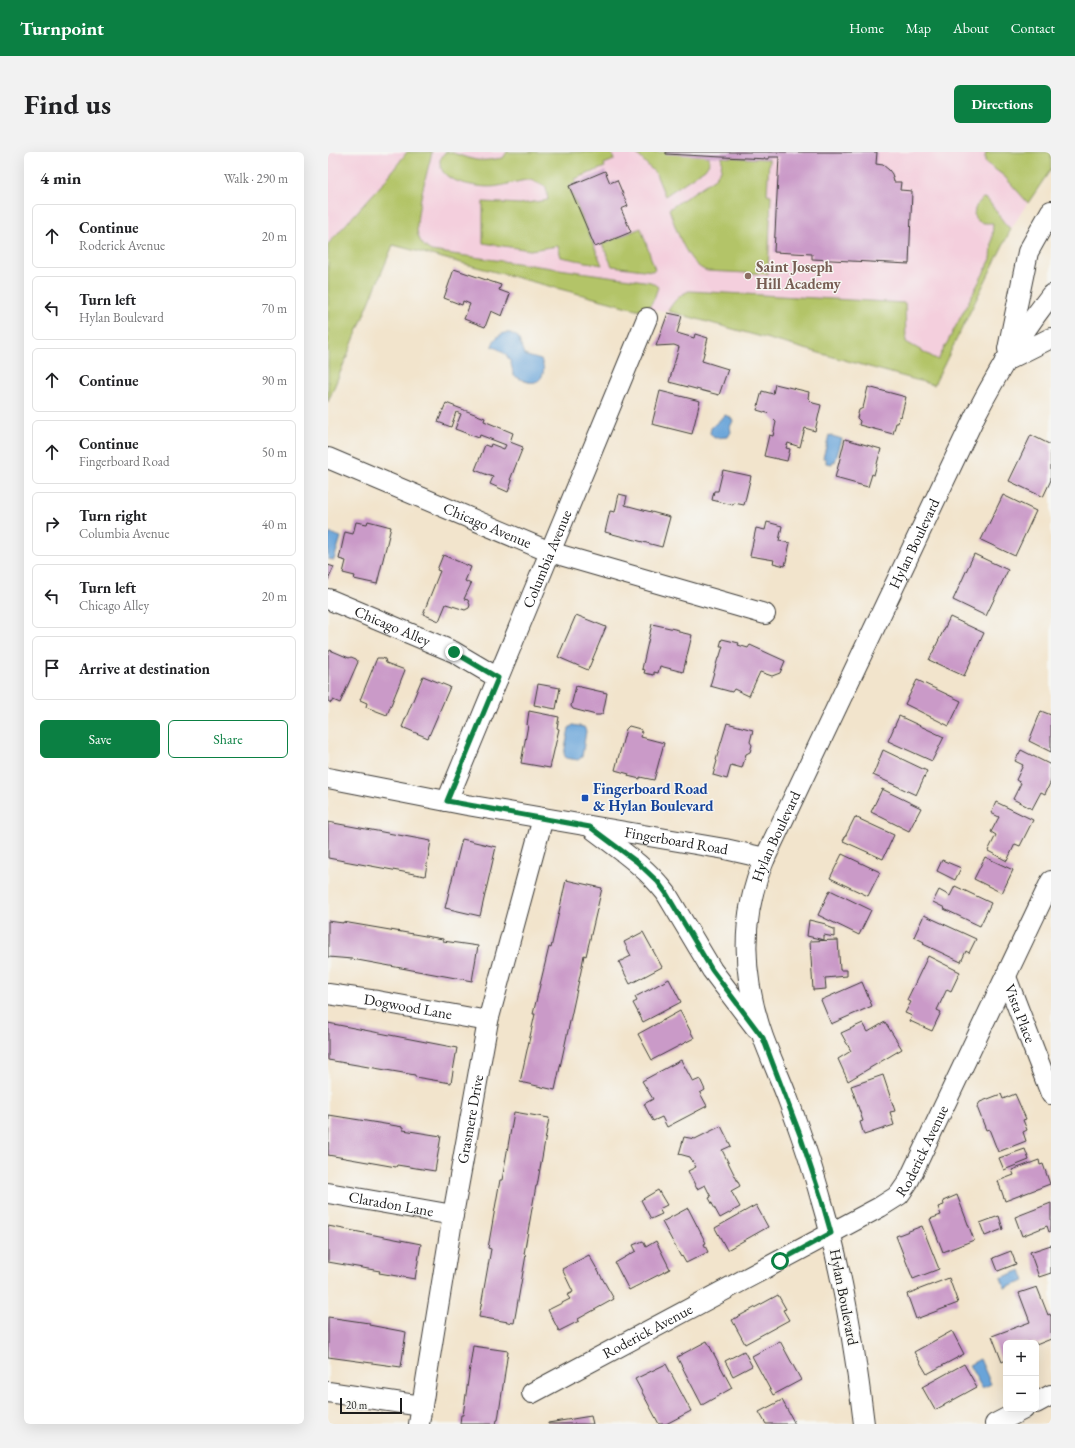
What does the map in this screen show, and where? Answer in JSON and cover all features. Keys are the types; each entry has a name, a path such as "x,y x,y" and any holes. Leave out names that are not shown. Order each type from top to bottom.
{"street":[{"path":"1005,360 1028,252 1051,211"},
{"name":"Hylan Boulevard","path":"864,1424 846,1300 831,1233 800,1135 763,1038 750,986 746,951 747,917 756,879 765,858 976,416 1005,360 1020,336 1051,295"},
{"name":"Columbia Avenue","path":"447,801 647,318"},
{"path":"1005,360 1051,338"},
{"name":"Chicago Avenue","path":"328,458 550,552 765,614"},
{"name":"Chicago Alley","path":"328,599 454,652 498,678"},
{"name":"Fingerboard Road","path":"328,778 590,827 711,846 765,858"},
{"name":"Grasmere Drive","path":"420,1415 453,1215 488,1022 543,818"},
{"path":"590,827 637,862 658,882 712,970 763,1038"},
{"name":"Roderick Avenue","path":"532,1393 892,1200 904,1189 1051,882"},
{"name":"Vista Place","path":"1006,977 1051,1094"},
{"name":"Dogwood Lane","path":"328,994 488,1022"},
{"name":"Claradon Lane","path":"328,1193 453,1215"},
{"path":"328,1392 420,1415"},
{"path":"1039,1401 1051,1395"},
{"path":"995,1424 1018,1412"}],"shaded area":[{"name":"Saint Joseph Hill Academy","path":"328,152 1051,152 1051,169 1011,229 934,385 668,311 636,309 393,245 328,402"}],"green space":[{"path":"407,152 432,152 419,207 417,228 420,240 431,251 651,282 658,287 654,299 647,310 636,309 393,245 328,402 328,244 384,182"},
{"path":"445,152 476,160 484,160 503,158 507,152 611,152 614,160 604,164 605,167 575,179 577,183 569,187 602,265 561,257 558,246 530,250 483,243 483,202 520,204 548,200 546,187 529,180 493,187 470,185 455,181 449,178 441,168 440,160"},
{"path":"635,152 666,152 709,156 709,163 705,169 665,196 656,174"},
{"path":"986,152 1051,152 1051,169 1028,203 1004,176 985,162"},
{"path":"722,157 769,159 767,194 771,195 768,274 707,271 693,261 679,235 669,209 715,178 721,170"},
{"path":"984,198 988,200 1006,225 1011,229 934,385 668,311 677,299 689,291 905,303 906,342 938,360 991,259 993,223 981,222 975,218 974,215 977,204"},
{"path":"641,228 655,270 652,271 612,266 602,244"}],"water":[{"path":"510,333 518,337 524,354 541,360 543,364 543,373 540,379 533,382 528,382 513,375 510,360 505,354 492,346 494,341 500,335"},
{"path":"725,415 730,417 733,421 730,427 731,432 728,437 715,438 710,433 711,428"},
{"path":"829,435 842,439 835,462 833,461 832,464 826,463 826,459 823,458"},
{"path":"330,533 341,537 334,560 328,559 328,539"},
{"path":"573,725 584,727 586,731 582,757 578,760 566,758 564,754 569,728"},
{"path":"1021,1270 1025,1281 1005,1288 1001,1278"},
{"path":"980,1359 991,1384 982,1388 969,1365"}],"building":[{"path":"666,152 877,152 876,164 883,165 889,170 892,174 894,182 901,182 900,190 912,191 909,264 812,259 812,254 774,252 779,157 769,157 769,159 722,157 666,154"},
{"path":"605,171 610,183 617,180 628,206 621,209 631,232 595,247 569,186"},
{"path":"454,269 501,285 499,290 510,294 502,316 491,311 485,327 464,319 470,304 463,301 462,305 444,298"},
{"path":"668,313 682,316 677,333 694,338 695,334 708,338 702,361 728,369 719,395 669,382 679,347 674,345 656,346"},
{"path":"775,384 809,392 808,398 813,403 821,405 815,431 805,428 800,447 788,443 786,448 790,449 787,461 764,456 769,435 773,436 776,422 767,413 757,410 762,391 773,394"},
{"path":"868,387 906,397 901,417 900,416 898,423 896,423 893,434 859,425 860,421 857,418 859,410 863,408"},
{"path":"660,391 700,401 692,434 652,424"},
{"path":"446,403 485,418 484,421 513,433 510,442 523,447 510,480 512,481 508,492 490,484 493,477 475,470 485,445 490,447 491,444 504,449 506,445 480,435 479,438 455,429 461,414 456,412 451,427 438,422"},
{"path":"1031,435 1051,445 1051,480 1043,497 1009,481"},
{"path":"845,439 881,449 874,475 872,474 868,487 835,478"},
{"path":"723,470 751,476 744,505 734,503 733,505 712,500 714,491 718,491"},
{"path":"619,494 627,496 625,505 670,517 662,547 605,532 610,511 615,512"},
{"path":"1003,495 1036,511 1015,556 981,540"},
{"path":"368,521 391,527 377,584 354,579 355,576 343,573 346,561 339,559 345,532 353,534 356,522 367,524"},
{"path":"767,522 782,526 779,541 790,543 785,566 773,563 774,560 750,556 756,528 765,530"},
{"path":"974,554 1008,570 986,616 953,600"},
{"path":"443,555 471,567 465,581 471,584 464,599 468,600 470,605 469,608 465,610 446,604 439,621 423,614 440,571 437,570"},
{"path":"328,565 334,567 328,580"},
{"path":"576,615 606,627 588,670 558,657"},
{"path":"950,617 984,633 964,676 929,660"},
{"path":"652,624 679,630 679,632 692,635 683,672 660,666 658,673 654,672 654,675 644,673 645,670 642,669"},
{"path":"722,639 739,643 738,645 748,648 750,645 785,661 780,673 772,676 760,672 749,696 734,689 732,692 710,686 723,646 720,646"},
{"path":"330,650 349,658 351,657 356,659 358,662 340,703 333,700 331,703 328,701 328,654"},
{"path":"377,658 385,659 386,663 405,670 387,715 366,707 367,703 360,700"},
{"path":"423,676 450,687 428,738 402,727"},
{"path":"917,680 961,701 949,726 905,704"},
{"path":"538,684 560,688 556,709 534,705"},
{"path":"576,686 607,693 603,713 596,715 573,709 571,706"},
{"path":"529,711 559,717 557,728 559,729 550,768 521,763"},
{"path":"1041,711 1051,715 1051,752 1029,741"},
{"path":"899,716 944,737 932,761 888,741"},
{"path":"727,723 753,730 750,742 752,745 750,752 746,754 742,768 731,765 727,779 713,775"},
{"path":"629,726 640,729 642,733 641,737 664,743 654,780 628,776 629,774 615,770 626,729"},
{"path":"883,750 927,771 916,795 873,775"},
{"path":"1021,750 1051,765 1051,781 1045,794 1041,792 1032,809 1013,799 1021,783 1016,780 1023,765 1015,761"},
{"path":"882,789 921,808 909,831 871,812"},
{"path":"996,802 1033,820 1020,846 1015,844 1007,861 988,851 996,835 991,832 999,817 991,813"},
{"path":"855,817 894,835 883,859 843,841"},
{"path":"328,822 431,841 425,876 328,858"},
{"path":"462,839 496,847 480,916 445,908"},
{"path":"842,854 880,872 868,896 830,878"},
{"path":"985,857 1013,870 1002,893 974,879"},
{"path":"942,860 961,868 955,880 937,871"},
{"path":"566,880 602,888 586,956 584,955 555,1090 520,1082 535,1014 533,1014 549,947 551,948"},
{"path":"955,886 991,903 980,926 944,909 945,908 933,902 939,890 950,896"},
{"path":"830,890 871,910 859,935 818,915"},
{"path":"924,915 976,939 969,953 966,951 961,962 923,944 924,942 914,937"},
{"path":"809,920 826,924 826,926 834,929 834,937 824,935 824,940 807,936"},
{"path":"328,921 343,922 443,939 443,941 478,946 472,981 352,959 328,957"},
{"path":"643,932 662,967 630,984 619,962 631,956 624,942"},
{"path":"838,940 840,970 847,970 847,976 825,978 826,989 813,990 810,941"},
{"path":"928,956 960,972 951,991 947,989 937,1010 941,1012 932,1031 910,1021 912,1016 905,1013 911,1002 907,1000"},
{"path":"669,979 681,1002 643,1022 633,1003 637,1001 635,997"},
{"path":"862,982 872,1006 831,1024 821,1000"},
{"path":"680,1011 694,1038 652,1060 638,1034"},
{"path":"885,1022 902,1049 848,1081 838,1059 851,1051 841,1033 863,1023 868,1032"},
{"path":"328,1023 457,1048 451,1083 415,1077 415,1075 328,1060"},
{"path":"681,1060 693,1082 700,1079 705,1090 700,1093 707,1106 667,1127 662,1117 653,1121 644,1104 653,1099 642,1081"},
{"path":"883,1075 895,1111 890,1112 894,1125 864,1135 860,1122 863,1121 851,1086"},
{"path":"1001,1094 1003,1099 1015,1094 1026,1119 1023,1120 1027,1130 1023,1132 1026,1141 998,1152 989,1129 986,1130 977,1107 980,1102"},
{"path":"514,1112 549,1118 524,1254 526,1255 514,1323 479,1317 491,1249 488,1248"},
{"path":"329,1115 403,1127 403,1130 441,1136 435,1171 397,1165 396,1167 328,1155"},
{"path":"721,1126 731,1146 722,1150 740,1186 731,1191 740,1207 720,1218 709,1198 711,1197 705,1185 697,1189 688,1171 696,1167 690,1157 679,1154 684,1137 695,1139"},
{"path":"1025,1149 1029,1160 1004,1170 999,1158"},
{"path":"1039,1160 1040,1165 1043,1164 1050,1184 1005,1201 998,1181 1014,1175 1012,1170"},
{"path":"658,1190 667,1205 659,1209 662,1214 651,1219 641,1200"},
{"path":"957,1195 974,1240 943,1252 930,1219 941,1215 938,1207 944,1205 943,1201"},
{"path":"1051,1203 1051,1231 1049,1232 1047,1226 1022,1236 1015,1217"},
{"path":"756,1205 768,1227 727,1250 715,1228"},
{"path":"688,1208 706,1243 704,1244 708,1252 686,1263 682,1256 681,1257 662,1222"},
{"path":"999,1216 1003,1229 985,1236 980,1223"},
{"path":"328,1226 421,1244 415,1279 328,1262"},
{"path":"922,1226 939,1269 913,1279 896,1236"},
{"path":"643,1241 646,1247 656,1241 670,1269 629,1290 615,1263 636,1251 633,1245"},
{"path":"1051,1245 1051,1273 1039,1277 1030,1252"},
{"path":"1011,1251 1016,1264 998,1271 993,1258"},
{"path":"589,1255 614,1299 578,1319 579,1321 559,1331 548,1310 570,1299 567,1295 573,1292 562,1269"},
{"path":"949,1278 958,1303 916,1319 907,1294"},
{"path":"1037,1287 1048,1315 1050,1314 1051,1317 1051,1339 1039,1344 1039,1340 1003,1340 1002,1362 992,1336 1030,1322 1019,1293"},
{"path":"778,1295 786,1309 783,1310 789,1320 745,1344 732,1320"},
{"path":"328,1317 369,1323 369,1325 406,1332 401,1367 328,1357"},
{"path":"952,1331 964,1354 927,1374 914,1352"},
{"path":"707,1341 732,1388 702,1405 677,1357"},
{"path":"780,1341 801,1380 773,1395 752,1356"},
{"path":"473,1346 508,1351 498,1420 496,1424 460,1424 461,1415 463,1415"},
{"path":"744,1351 752,1366 733,1376 725,1361"},
{"path":"666,1364 691,1411 666,1424 659,1424 635,1379"},
{"path":"964,1364 977,1387 935,1410 922,1387"},
{"path":"782,1400 795,1424 766,1424 759,1412"},
{"path":"591,1416 593,1424 548,1424 548,1423"}],"place":[{"name":"Saint Joseph Hill Academy","path":"748,276"},
{"name":"Fingerboard Road & Hylan Boulevard","path":"585,798"}],"route":[{"path":"454,652 498,678 447,801 590,827 637,862 658,882 666,893 712,970 763,1038 800,1135 831,1233 780,1261"}]}
